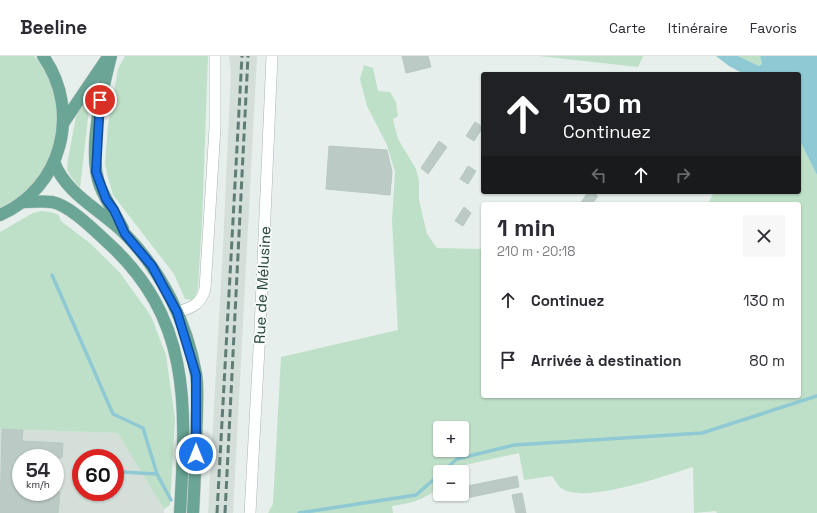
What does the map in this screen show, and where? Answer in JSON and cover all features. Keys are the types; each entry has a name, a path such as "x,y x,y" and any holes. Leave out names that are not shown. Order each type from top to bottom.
{"main road":[{"path":"0,215 22,202 39,186 54,162 60,146 64,122 60,92 47,56"},
{"path":"64,122 110,56"},
{"path":"110,56 100,100 96,172 106,199 114,210 125,234"},
{"path":"54,162 59,175 72,190 125,234 152,266 177,312 196,375 196,454 193,513"},
{"path":"22,202 53,202 78,217 108,242 134,268 155,301 173,344 179,367 183,396 184,431 180,513"}],"street":[{"path":"177,312 190,308 198,303 203,297 205,288 215,128 215,56"},
{"name":"Rue de Mélusine","path":"250,513 272,56"}],"shaded area":[{"path":"229,56 257,56 233,513 208,513 223,247 231,72"},
{"path":"0,429 120,433 164,509 164,513 0,513"}],"green space":[{"path":"0,56 34,56 52,85 56,101 57,118 56,134 52,150 45,166 36,180 24,193 0,208"},
{"path":"125,56 208,56 202,221 198,288 194,300 185,299 174,274 113,195 108,178 105,164 108,125 118,69"},
{"path":"539,56 643,56 638,67"},
{"path":"738,56 760,56 762,64 759,66"},
{"path":"364,65 373,68 378,91 390,92 396,102 398,116 393,119 398,139 416,169 419,181 419,200 427,234 437,248 481,249 481,398 801,398 801,202 709,202 713,194 801,194 801,143 817,175 817,513 717,513 716,511 694,513 693,467 626,487 588,493 572,492 561,488 552,476 524,480 519,453 465,465 433,465 433,492 418,500 392,506 393,513 268,513 273,504 281,357 398,330 392,221 395,172 387,145 367,106 360,79"},
{"path":"86,98 90,101 80,188 71,177 67,169 76,117"},
{"path":"41,211 59,215 61,221 91,244 120,273 151,316 166,355 175,419 170,505 164,509 118,433 0,429 0,232 33,213"}],"water":[{"path":"716,56 738,56 759,66 762,64 760,56 817,56 817,175 801,143 801,72 740,72"}],"building":[{"path":"402,56 428,56 431,67 406,73"},
{"path":"475,122 481,126 481,130 474,141 466,136"},
{"path":"439,141 447,147 428,174 421,168"},
{"path":"329,146 387,150 392,172 390,195 326,189"},
{"path":"468,166 476,171 468,184 460,179"},
{"path":"587,194 595,194 598,196 594,202 581,202"},
{"path":"464,207 471,213 463,226 455,221"},
{"path":"2,429 23,430 22,441 63,443 63,449 12,449 12,501 59,501 58,513 0,513"},
{"path":"517,476 519,487 469,498 469,486"},
{"path":"522,493 526,513 516,513 512,495"}],"waterway":[{"path":"52,275 113,414 143,428 157,474"},
{"path":"450,465 457,459 514,445 702,433 817,396"},
{"path":"124,472 157,474 171,500"},
{"path":"299,513 416,495 433,480"}],"railway":[{"path":"217,513 242,56"},
{"path":"225,513 248,56"}],"route":[{"path":"100,100 96,172 106,199 114,210 125,234 152,266 177,312 187,338 196,375 196,454"}]}
